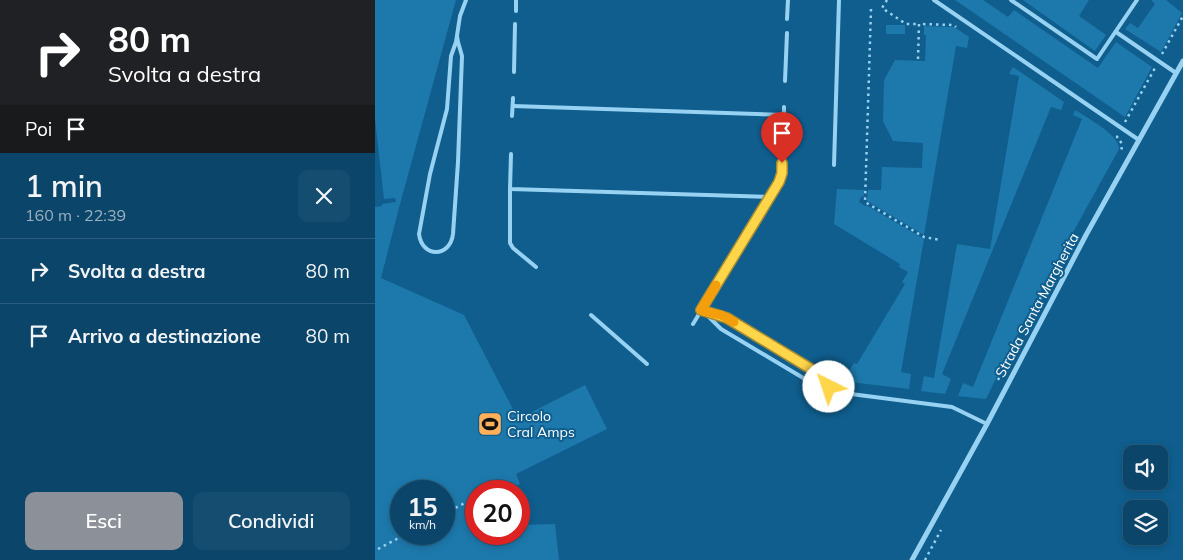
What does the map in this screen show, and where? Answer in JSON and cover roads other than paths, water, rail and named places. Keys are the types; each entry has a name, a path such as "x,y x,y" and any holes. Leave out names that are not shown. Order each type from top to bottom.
{"street":[{"name":"Strada Santa Margherita","path":"912,560 987,424 1086,235 1183,61"}],"lane":[{"path":"457,36 462,56 453,234 450,245 441,251 431,252 419,240 419,234 430,174 447,109 450,59 466,0"},
{"path":"516,0 516,10"},
{"path":"787,19 788,0"},
{"path":"834,165 839,0"},
{"path":"934,0 1139,140"},
{"path":"1011,0 1097,59 1137,0"},
{"path":"514,72 515,24"},
{"path":"1115,32 1176,73"},
{"path":"785,81 787,33"},
{"path":"513,98 513,116"},
{"path":"513,106 784,115"},
{"path":"784,106 784,124"},
{"path":"511,154 510,243 513,248 536,268"},
{"path":"693,324 780,178 782,163"},
{"path":"510,189 769,197"},
{"path":"701,310 727,318 819,374 831,388"},
{"path":"701,310 718,327 812,384 851,394 952,407 987,424"},
{"path":"591,315 647,364"}],"place":[{"name":"Circolo Cral Amps","path":"490,424"}]}
